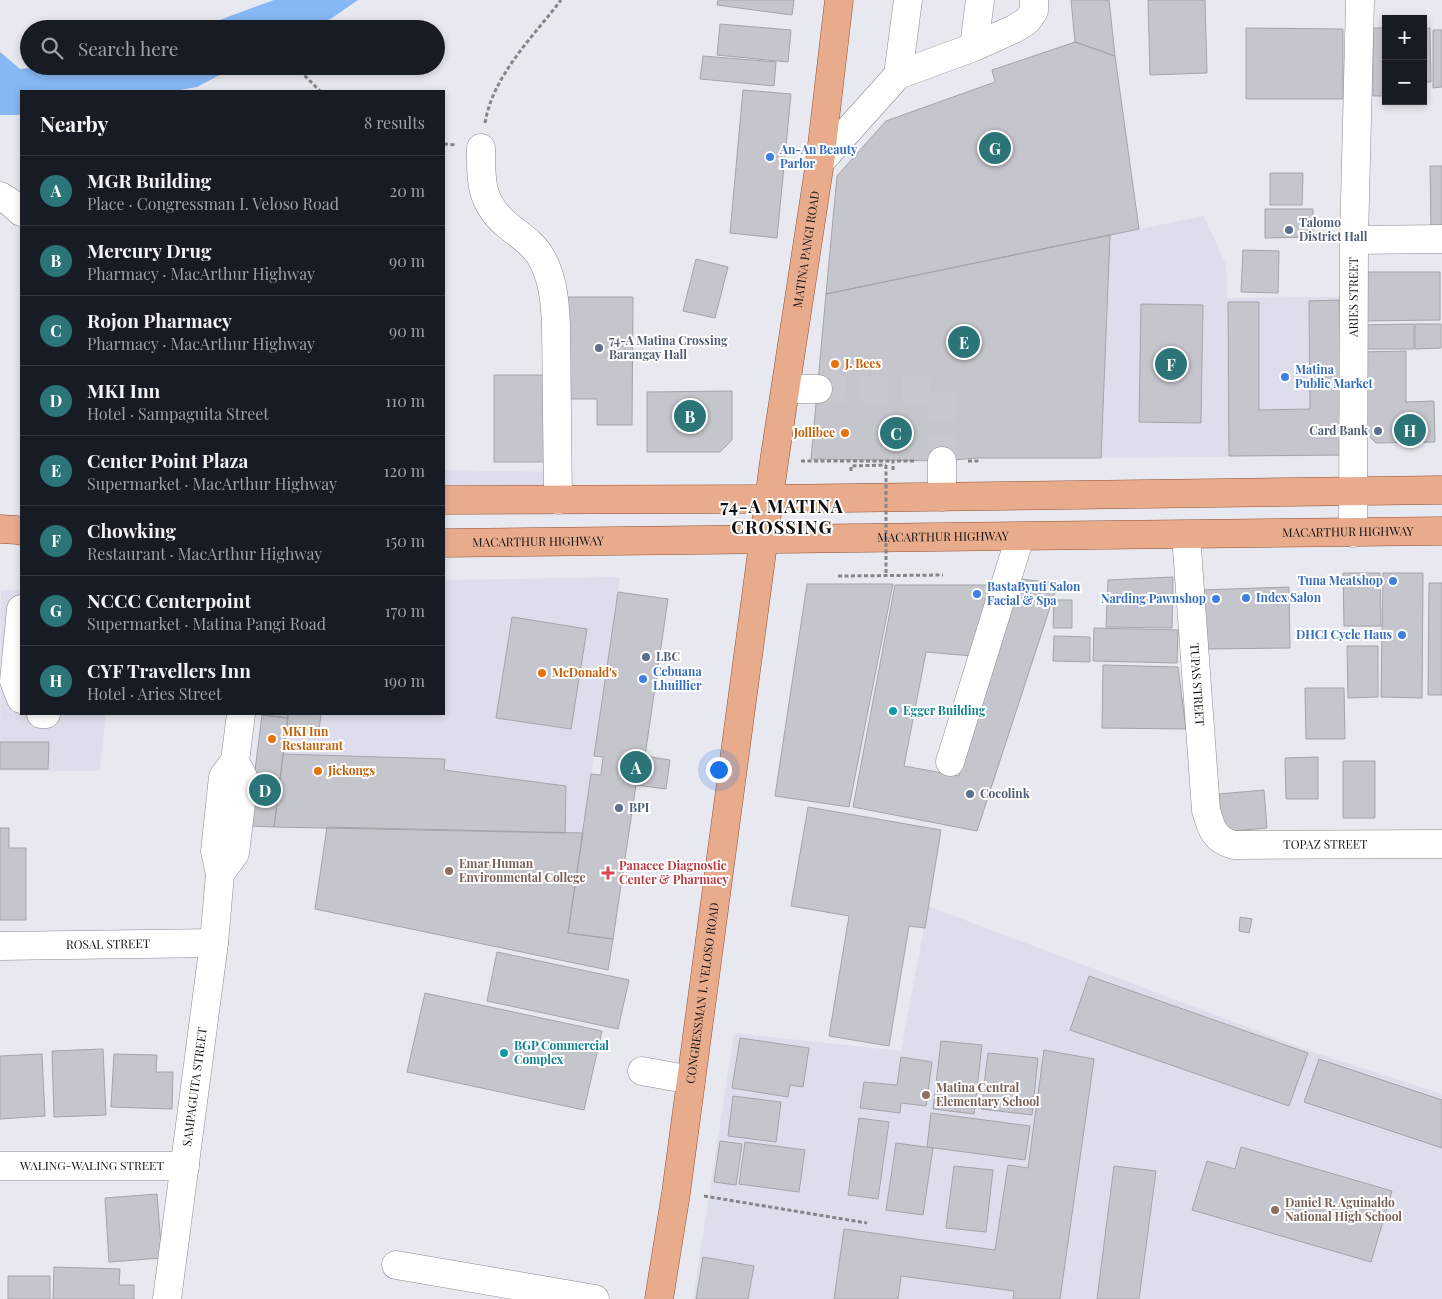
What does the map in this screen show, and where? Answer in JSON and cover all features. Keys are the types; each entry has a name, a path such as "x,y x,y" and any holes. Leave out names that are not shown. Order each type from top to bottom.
{"main road":[{"name":"MATINA PANGI ROAD","path":"769,499 820,162 838,0"},
{"path":"445,500 769,499 1442,490"},
{"name":"CONGRESSMAN I. VELOSO ROAD","path":"659,1299 676,1194 769,499"},
{"name":"MACARTHUR HIGHWAY","path":"445,543 1442,531"}],"street":[{"path":"898,75 908,0"},
{"path":"974,47 980,0"},
{"path":"820,162 898,75 974,47 1014,29 1027,21 1034,11 1034,0"},
{"name":"ARIES STREET","path":"1353,533 1354,240 1360,0"},
{"path":"481,148 481,180 486,200 494,212 507,225 525,238 541,256 549,275 554,297 558,500"},
{"path":"0,196 20,211"},
{"path":"1354,240 1442,239"},
{"path":"786,389 818,389"},
{"path":"942,461 942,497"},
{"name":"TUPAS STREET","path":"1186,535 1206,810 1214,833"},
{"path":"950,762 1020,537"},
{"path":"20,619 14,681 20,696"},
{"name":"SAMPAGUITA STREET","path":"167,1299 214,943 220,874 235,853 244,779 235,761 241,715"},
{"name":"TOPAZ STREET","path":"1214,833 1219,839 1234,845 1442,844"},
{"name":"ROSAL STREET","path":"0,946 214,943"},
{"path":"642,1072 691,1080"},
{"name":"WALING-WALING STREET","path":"0,1166 185,1166"},
{"path":"396,1264 595,1299"}],"path":[{"path":"481,148 487,113 493,95 507,70 561,0"},
{"path":"304,75 319,90"},
{"path":"774,462 893,461"},
{"path":"886,465 886,576"},
{"path":"838,576 943,575"},
{"path":"709,1197 867,1223"}],"shaded area":[{"path":"1204,216 1226,265 1227,298 1341,297 1342,456 1101,458 1110,235"},
{"path":"445,470 556,472 556,487 445,485"},
{"path":"620,577 583,833 274,827 288,715 445,715 445,580"},
{"path":"1,590 20,590 20,715 106,715 100,771 0,771"},
{"name":"Matina Central Elementary School","path":"928,906 1313,1052 1442,1094 1442,1299 693,1299 734,1033 901,1051"}],"water":[{"path":"274,0 358,0 328,20 220,20"},
{"path":"0,52 20,69 20,75 220,75 197,87 180,90 20,90 20,115 0,115"}],"building":[{"path":"718,0 794,0 792,15 717,5"},
{"path":"1071,0 1109,0 1115,56 1075,42"},
{"path":"1148,0 1205,0 1207,73 1150,75"},
{"path":"720,24 791,30 788,62 717,55"},
{"path":"1246,28 1343,29 1343,99 1246,99"},
{"path":"1373,28 1382,28 1382,96 1373,96"},
{"path":"1427,28 1430,28 1431,82 1427,82"},
{"path":"1433,30 1442,30 1442,87 1433,88"},
{"path":"1075,42 1115,56 1139,229 826,294 837,176 886,121 995,82 992,70"},
{"path":"703,56 776,62 774,86 700,79"},
{"path":"743,90 791,94 777,238 730,233"},
{"path":"1430,166 1442,166 1442,229 1431,229"},
{"path":"1270,173 1303,173 1302,205 1270,205"},
{"name":"Talomo District Hall","path":"1265,209 1313,209 1313,237 1265,238"},
{"path":"1110,235 1101,458 977,458 942,461 811,459 826,294"},
{"path":"1243,250 1279,251 1278,293 1241,292"},
{"path":"696,259 728,267 715,318 683,311"},
{"path":"1361,272 1440,272 1440,320 1362,321"},
{"name":"74-A Matina Crossing Barangay Hall","path":"565,297 633,297 632,425 597,425 597,399 565,399"},
{"name":"Matina Public Market","path":"1339,300 1341,455 1229,456 1228,302 1259,302 1259,410 1310,409 1309,301"},
{"path":"1141,304 1203,305 1201,423 1139,422"},
{"path":"1414,324 1414,349 1361,349 1361,325"},
{"path":"1415,324 1441,324 1441,348 1415,349"},
{"path":"1406,351 1406,402 1434,401 1435,442 1376,443 1362,429 1361,352"},
{"path":"494,375 544,375 544,462 494,462"},
{"path":"732,391 732,440 720,452 647,452 647,392"},
{"path":"1343,573 1380,573 1381,626 1344,626"},
{"name":"DHCI Cycle Haus","path":"1383,573 1423,573 1422,698 1381,697"},
{"path":"1173,577 1172,628 1106,627 1108,580"},
{"name":"Egger Building","path":"1019,579 1058,583 977,831 853,807 895,585 991,585 972,656 926,652 904,766 959,776"},
{"path":"1429,583 1442,583 1442,695 1428,695"},
{"path":"807,584 893,584 849,807 775,796"},
{"path":"1289,587 1290,648 1206,649 1201,590"},
{"path":"618,592 668,599 645,756 670,760 666,789 636,785 613,939 568,933 591,774 601,775 603,757 594,756"},
{"path":"1054,600 1072,600 1072,628 1053,628"},
{"name":"McDonald's","path":"512,617 587,629 571,729 496,718"},
{"path":"1094,628 1178,630 1177,663 1093,661"},
{"path":"1054,636 1090,637 1090,662 1053,661"},
{"path":"1347,646 1378,646 1378,697 1348,698"},
{"path":"1103,665 1178,667 1186,729 1102,728"},
{"path":"1305,688 1344,688 1345,739 1306,739"},
{"path":"262,715 288,715 288,718"},
{"path":"262,715 288,718 274,827 248,826"},
{"path":"288,715 321,715 319,730 286,727"},
{"path":"0,742 49,742 48,769 0,769"},
{"path":"283,754 445,759 444,770 566,786 565,833 274,827"},
{"path":"1318,757 1318,799 1286,799 1285,758"},
{"path":"1343,761 1375,761 1375,818 1343,818"},
{"path":"1264,790 1267,828 1222,832 1219,794"},
{"path":"808,807 941,830 925,928 909,926 889,1046 829,1036 849,916 791,906"},
{"name":"Emar Human Environmental College","path":"327,827 583,833 568,933 613,939 608,970 315,909"},
{"path":"0,828 9,828 9,848 26,848 26,920 0,920"},
{"path":"1240,917 1252,919 1249,933 1239,931"},
{"path":"497,952 629,980 618,1029 487,1001"},
{"path":"1089,976 1308,1053 1289,1106 1070,1030"},
{"name":"BGP Commercial Complex","path":"425,993 602,1031 584,1110 407,1072"},
{"path":"740,1038 809,1048 803,1087 790,1085 788,1097 732,1088"},
{"path":"941,1041 982,1045 974,1114 933,1109"},
{"path":"103,1049 106,1115 54,1117 52,1051"},
{"path":"1044,1050 1094,1059 1060,1299 1013,1299 1014,1291 901,1276 898,1299 834,1299 844,1229 995,1250 1008,1165 1028,1168"},
{"path":"988,1053 1038,1058 1032,1115 981,1109"},
{"path":"42,1054 45,1116 0,1119 0,1056"},
{"path":"114,1054 157,1055 156,1072 173,1072 172,1109 111,1107"},
{"path":"901,1057 932,1062 926,1106 901,1103 900,1113 860,1108 864,1082 897,1085"},
{"path":"1319,1059 1442,1100 1442,1148 1304,1102"},
{"path":"733,1096 781,1102 776,1142 728,1136"},
{"path":"931,1113 1030,1126 1025,1160 927,1147"},
{"path":"859,1118 889,1122 878,1199 848,1195"},
{"path":"720,1141 742,1144 736,1185 714,1182"},
{"path":"745,1142 805,1150 799,1192 739,1184"},
{"path":"896,1143 933,1148 923,1215 886,1210"},
{"path":"1241,1147 1392,1191 1371,1262 1192,1210 1207,1161 1235,1169"},
{"path":"954,1166 993,1170 986,1232 946,1228"},
{"path":"1114,1166 1156,1171 1139,1299 1097,1299"},
{"path":"157,1194 162,1258 109,1262 105,1198"},
{"path":"703,1257 754,1266 748,1299 696,1299"},
{"path":"54,1267 120,1269 119,1285 134,1285 134,1299 53,1299"},
{"path":"8,1276 50,1276 50,1299 8,1299"}],"tunnel":[{"path":"818,389 942,391 942,461"}],"place":[{"name":"NCCC Centerpoint","path":"995,148"},
{"name":"An-An Beauty Parlor","path":"770,157"},
{"name":"Talomo District Hall","path":"1289,230"},
{"name":"Center Point Plaza","path":"964,342"},
{"name":"74-A Matina Crossing Barangay Hall","path":"599,348"},
{"name":"J. Bees","path":"835,364"},
{"name":"Chowking","path":"1171,364"},
{"name":"Matina Public Market","path":"1285,377"},
{"name":"Mercury Drug","path":"690,416"},
{"name":"CYF Travellers Inn","path":"1410,430"},
{"name":"Card Bank","path":"1378,431"},
{"name":"Jollibee","path":"845,433"},
{"name":"Rojon Pharmacy","path":"896,433"},
{"name":"Tuna Meatshop","path":"1393,581"},
{"name":"BastaByuti Salon Facial & Spa","path":"977,594"},
{"name":"Index Salon","path":"1246,598"},
{"name":"Narding Pawnshop","path":"1216,599"},
{"name":"DHCI Cycle Haus","path":"1402,635"},
{"name":"LBC","path":"646,657"},
{"name":"McDonald's","path":"542,673"},
{"name":"Cebuana Lhuillier","path":"643,679"},
{"name":"Egger Building","path":"893,711"},
{"name":"MKI Inn Restaurant","path":"272,739"},
{"name":"MGR Building","path":"636,767"},
{"name":"Jickongs","path":"318,771"},
{"name":"MKI Inn","path":"265,790"},
{"name":"Cocolink","path":"970,794"},
{"name":"BPI","path":"619,808"},
{"name":"Emar Human Environmental College","path":"449,871"},
{"name":"Panacee Diagnostic Center & Pharmacy","path":"608,873"},
{"name":"BGP Commercial Complex","path":"504,1053"},
{"name":"Matina Central Elementary School","path":"926,1095"},
{"name":"Daniel R. Aguinaldo National High School","path":"1275,1210"}],"district":[{"name":"74-A MATINA CROSSING","path":"782,517"}]}
